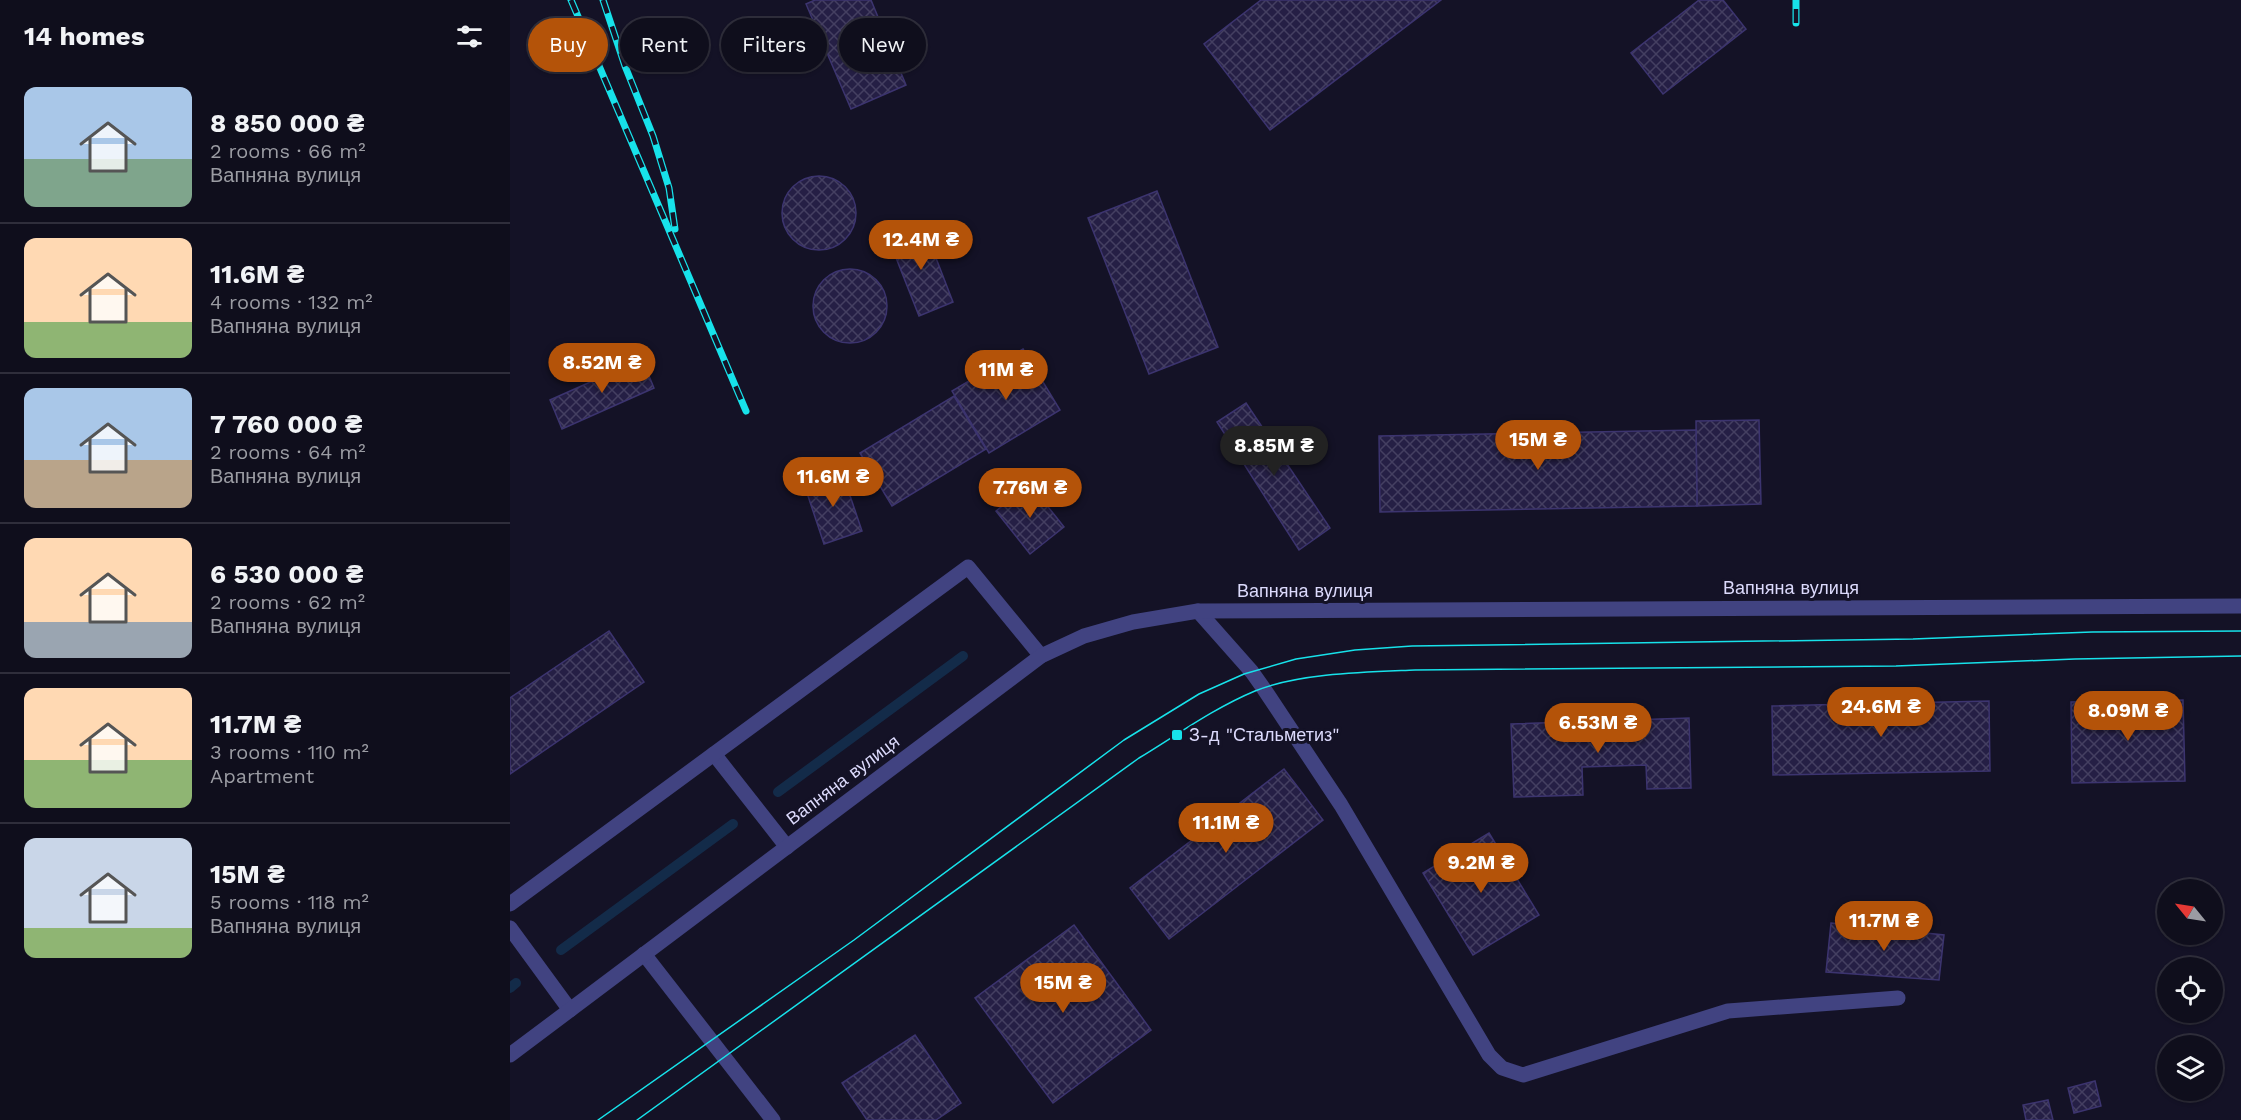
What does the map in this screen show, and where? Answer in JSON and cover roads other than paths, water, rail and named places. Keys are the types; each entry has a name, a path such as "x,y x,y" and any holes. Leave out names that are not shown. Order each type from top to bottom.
{"street":[{"path":"510,904 968,567 1041,656"},
{"name":"Вапняна вулиця","path":"510,1055 1041,656 1084,636 1113,628 1198,611 2241,606"},
{"path":"1198,611 1252,672 1296,737 1341,805 1489,1055 1502,1068 1523,1075 1728,1011 1898,998"},
{"path":"714,754 787,847"},
{"path":"510,928 570,1010"},
{"path":"510,947 526,950"},
{"path":"644,954 773,1120"}],"waterway":[{"path":"778,792 963,656"},
{"path":"561,950 733,824"},
{"path":"510,988 516,983"}],"tram line":[{"path":"598,1120 854,940 1124,740 1199,694 1244,674 1296,659 1355,650 1412,646 1913,639 2092,632 2241,631"},
{"path":"637,1120 1139,758 1225,705 1273,685 1334,674 1415,670 1896,666 2075,659 2241,656"}],"railway":[{"path":"571,0 746,411"},
{"path":"603,0 625,66 653,136 669,188 675,229"},
{"path":"1796,0 1796,23"}],"place":[{"name":"З-д \"Стальметиз\"","path":"1177,735"}]}
